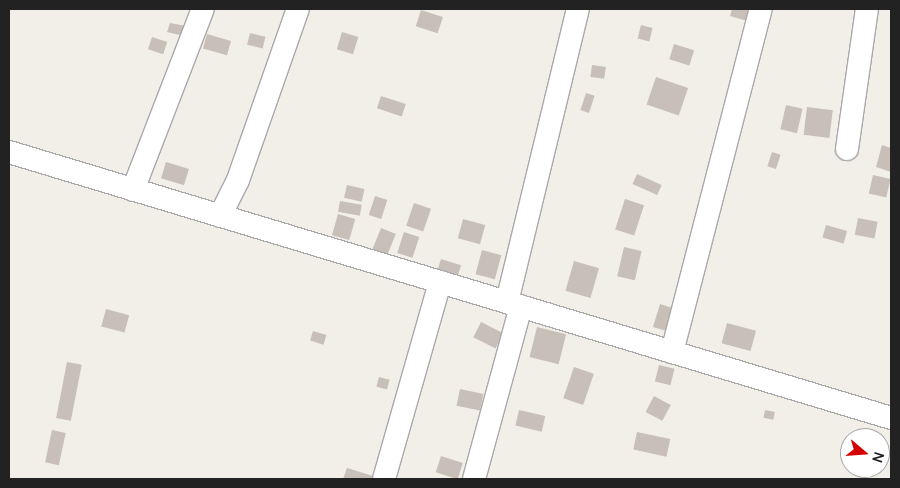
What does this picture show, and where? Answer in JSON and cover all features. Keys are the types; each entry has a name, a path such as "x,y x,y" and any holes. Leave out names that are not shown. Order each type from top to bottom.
{"street":[{"path":"133,190 203,9"},
{"path":"220,216 238,180 298,9"},
{"path":"474,479 578,9"},
{"path":"672,352 761,9"},
{"path":"847,148 867,9"},
{"path":"9,152 891,418"},
{"path":"384,479 440,282"}],"building":[{"path":"732,9 750,9 747,21 730,16"},
{"path":"421,10 443,17 438,33 416,26"},
{"path":"170,23 186,26 184,36 167,32"},
{"path":"641,25 653,28 649,41 638,39"},
{"path":"342,32 358,37 353,54 337,49"},
{"path":"250,33 266,37 263,49 247,45"},
{"path":"207,34 231,41 227,55 203,48"},
{"path":"152,37 167,42 163,54 148,49"},
{"path":"674,44 694,50 689,65 669,59"},
{"path":"592,65 606,67 604,79 590,77"},
{"path":"656,77 688,88 679,115 647,104"},
{"path":"586,93 595,96 589,113 580,110"},
{"path":"381,96 406,104 402,116 377,108"},
{"path":"786,105 803,109 797,133 780,129"},
{"path":"807,107 833,110 829,138 804,135"},
{"path":"882,145 891,148 891,172 876,167"},
{"path":"772,152 781,155 776,169 767,166"},
{"path":"166,162 189,169 184,185 161,178"},
{"path":"637,174 662,185 657,195 633,184"},
{"path":"873,175 891,179 886,198 869,194"},
{"path":"347,185 365,189 362,202 344,198"},
{"path":"375,196 387,200 381,219 369,215"},
{"path":"625,199 644,205 634,236 615,229"},
{"path":"340,201 362,205 360,216 338,212"},
{"path":"414,203 431,209 423,232 406,226"},
{"path":"338,214 355,219 349,240 332,235"},
{"path":"858,218 878,222 874,239 855,235"},
{"path":"463,219 485,225 480,244 458,238"},
{"path":"826,225 847,231 844,244 822,237"},
{"path":"381,228 396,234 386,259 371,253"},
{"path":"404,232 419,237 412,258 397,253"},
{"path":"624,247 642,251 635,280 617,276"},
{"path":"482,250 501,255 495,279 476,274"},
{"path":"441,259 461,265 456,280 436,274"},
{"path":"574,261 599,268 590,298 565,291"},
{"path":"660,304 680,310 673,333 653,327"},
{"path":"106,309 129,315 125,333 101,326"},
{"path":"481,322 503,333 496,348 473,337"},
{"path":"727,323 756,331 751,351 722,343"},
{"path":"537,327 566,334 559,364 530,357"},
{"path":"313,331 326,335 323,345 310,341"},
{"path":"67,362 82,365 71,421 56,418"},
{"path":"659,365 675,369 670,385 655,381"},
{"path":"574,367 594,374 583,405 563,398"},
{"path":"379,377 390,380 387,390 376,387"},
{"path":"460,389 483,394 480,411 456,406"},
{"path":"654,396 671,405 662,421 646,412"},
{"path":"519,410 545,416 542,432 515,426"},
{"path":"765,410 775,412 773,420 763,418"},
{"path":"52,430 66,433 59,465 45,462"},
{"path":"637,432 670,439 667,457 633,450"},
{"path":"441,456 463,463 458,479 436,472"},
{"path":"347,468 373,476 372,479 343,479"}]}
